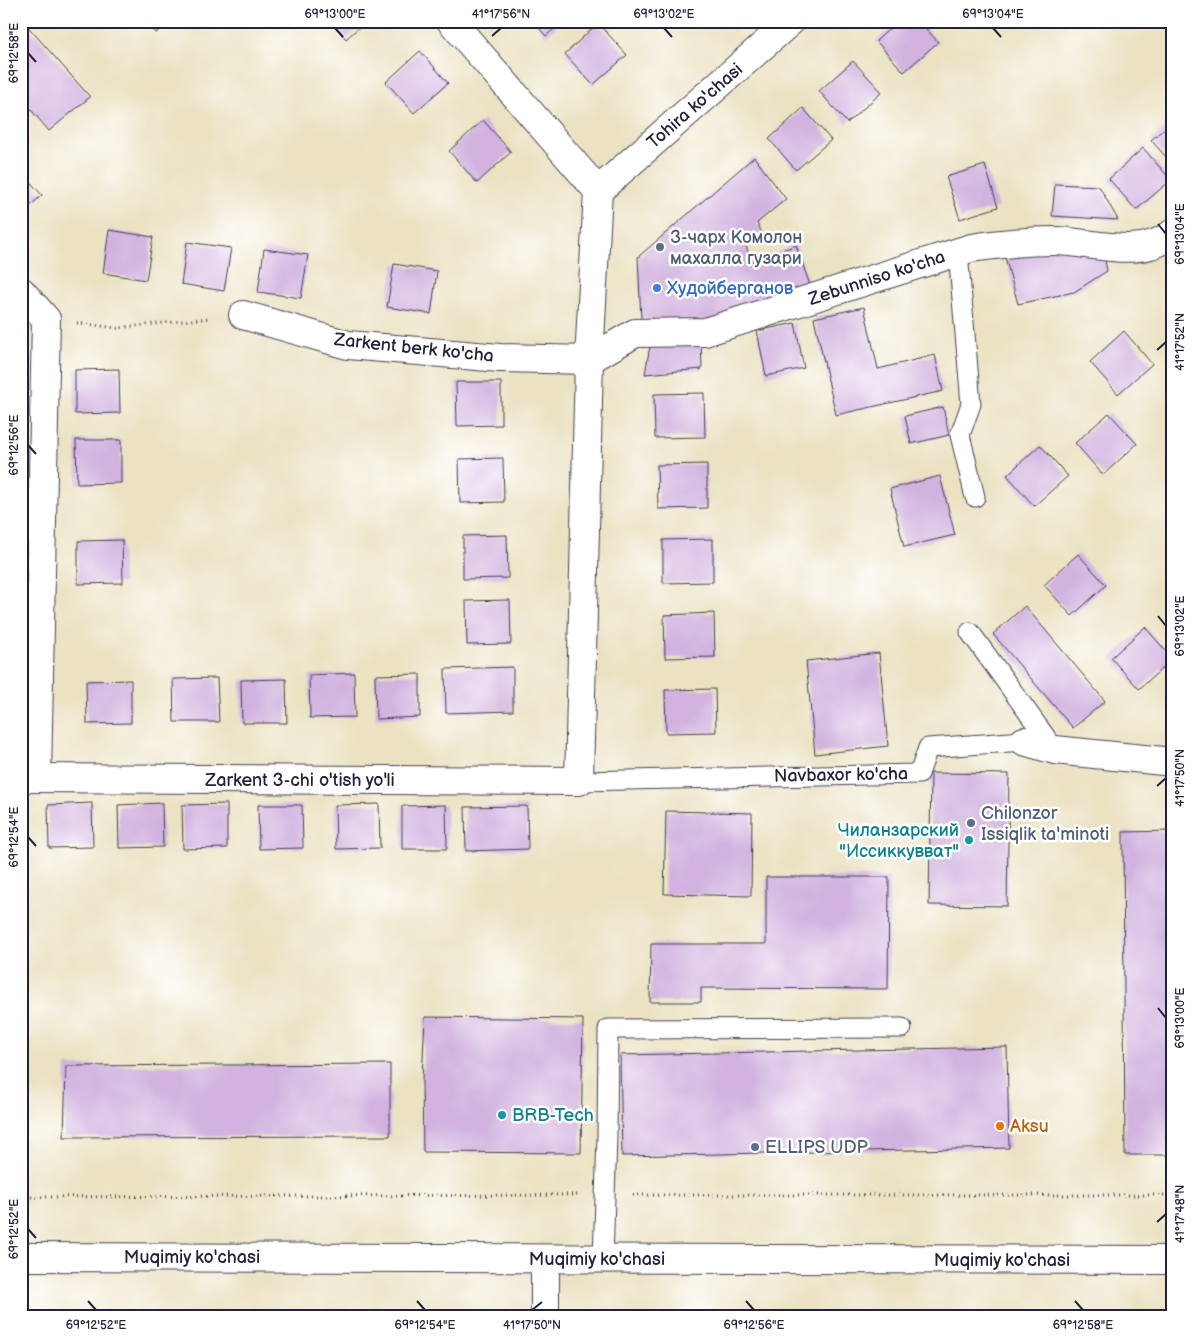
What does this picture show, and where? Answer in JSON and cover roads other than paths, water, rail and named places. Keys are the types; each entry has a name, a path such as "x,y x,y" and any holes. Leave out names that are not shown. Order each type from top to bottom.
{"street":[{"path":"451,21 598,191 589,360 579,781"},
{"name":"Tohira ko'chasi","path":"598,191 791,21"},
{"name":"Zebunniso ko'cha","path":"589,360 636,333 705,332 971,248 1014,242 1057,241 1138,248 1166,239 1173,233"},
{"path":"21,290 46,319 29,778"},
{"name":"Zarkent berk ko'cha","path":"243,315 348,344 500,358 589,360"},
{"name":"Navbaxor ko'cha","path":"1024,741 1055,750 1173,762"},
{"name":"Zarkent 3-chi o'tish yo'li","path":"29,778 579,781"},
{"name":"Muqimiy ko'chasi","path":"21,1257 1173,1260"},
{"path":"545,1317 546,1259"}],"lane":[{"path":"958,252 971,404 960,435 975,497"},
{"path":"970,632 1055,750"},
{"name":"Navbaxor ko'cha","path":"579,781 920,774 928,748 1024,741"},
{"path":"603,1259 608,1029 902,1028"}],"place":[{"name":"3-чарх Комолон махалла гузари","path":"660,247"},
{"name":"Худойберганов","path":"657,288"},
{"name":"Chilonzor Issiqlik ta'minoti","path":"971,823"},
{"name":"Чиланзарский \"Иссиккувват\"","path":"969,840"},
{"name":"BRB-Tech","path":"502,1115"},
{"name":"Aksu","path":"1000,1126"},
{"name":"ELLIPS UDP","path":"755,1147"}]}
